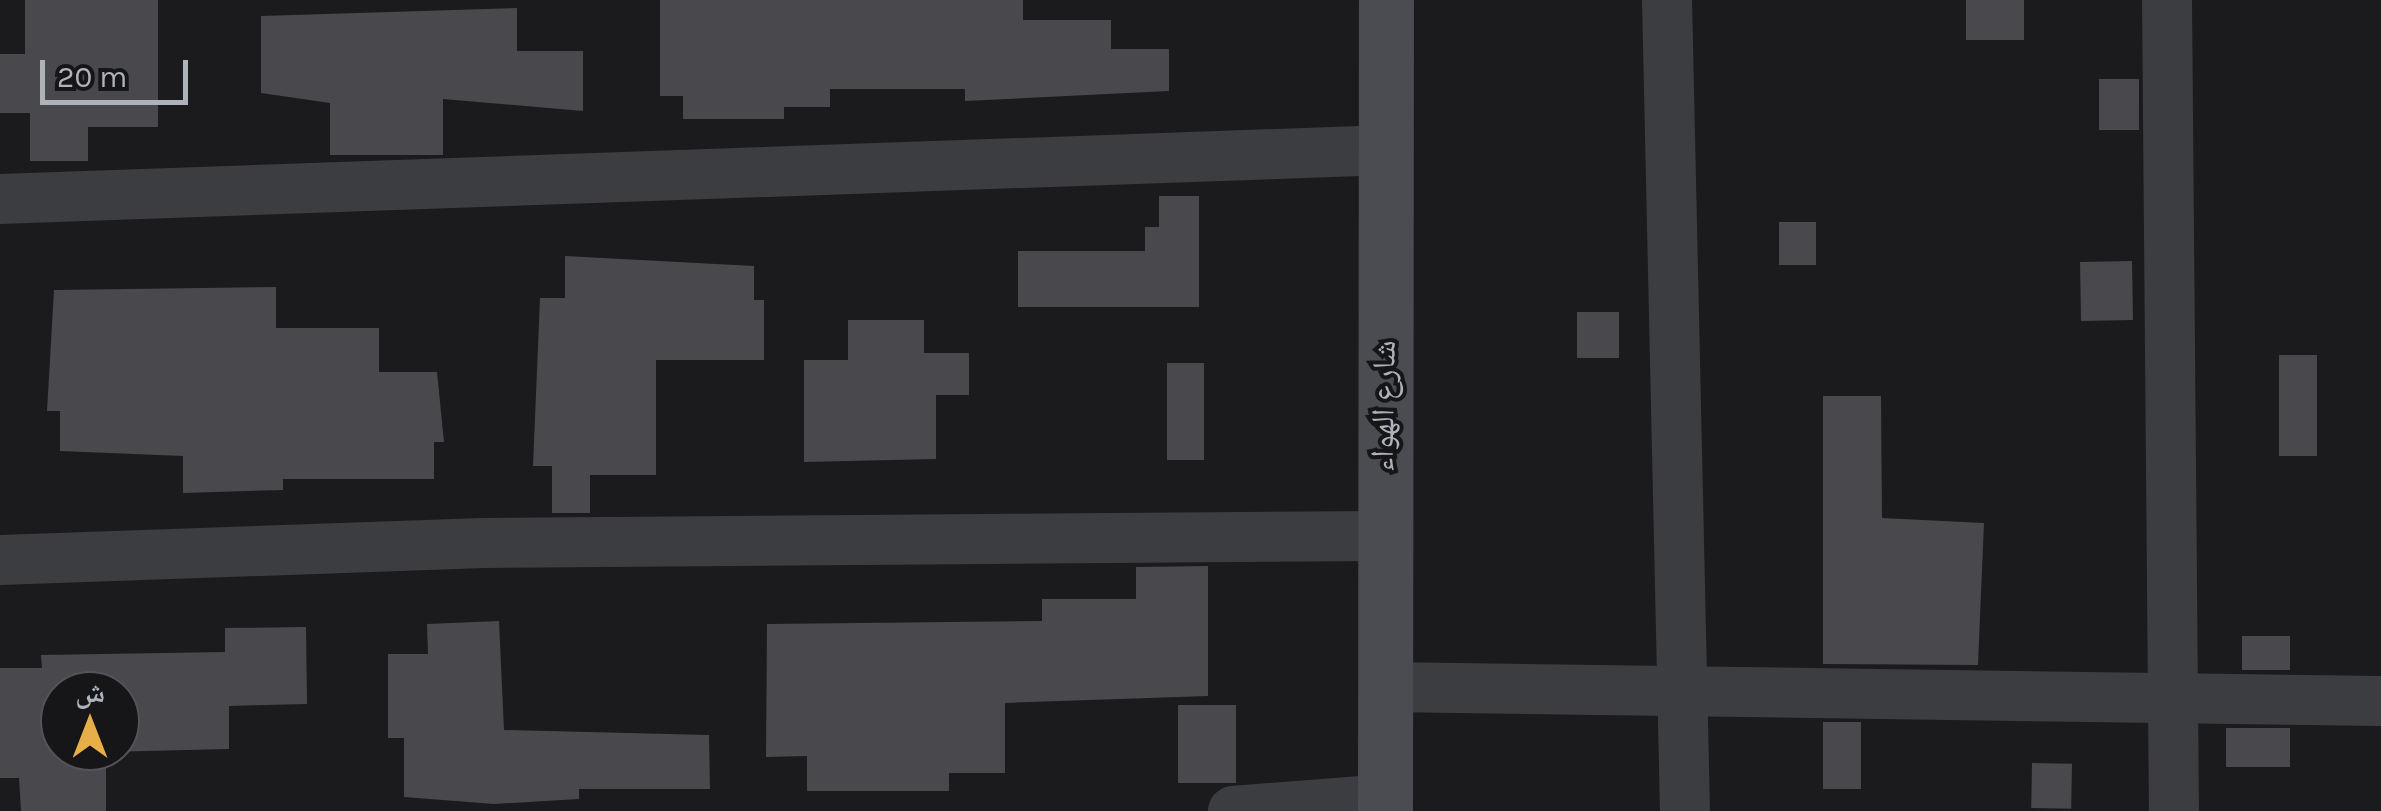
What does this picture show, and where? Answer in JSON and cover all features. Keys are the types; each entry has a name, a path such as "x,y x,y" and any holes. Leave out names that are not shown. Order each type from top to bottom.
{"street":[{"name":"شارع الهواء","path":"1385,805 1386,687 1380,536 1386,0"},
{"path":"1666,0 1685,811"},
{"path":"2168,0 2174,811"},
{"path":"0,199 1386,150"},
{"path":"0,560 484,543 1380,536"},
{"path":"1386,687 1685,695 2381,702"},
{"path":"1233,811 1385,805"}],"building":[{"path":"25,0 158,0 158,127 88,127 88,161 30,161 30,113 0,113 0,54 25,54"},
{"path":"660,0 1023,0 1023,20 1111,20 1111,49 1169,49 1169,91 965,101 965,89 830,89 830,107 784,107 784,119 683,119 683,96 660,96"},
{"path":"1966,0 2024,0 2024,40 1966,40"},
{"path":"517,8 517,51 583,51 583,111 443,99 443,155 330,155 330,103 261,93 261,16"},
{"path":"2099,79 2139,79 2139,130 2099,130"},
{"path":"1159,196 1199,196 1199,307 1018,307 1018,251 1145,251 1145,227 1159,227"},
{"path":"1779,222 1816,222 1816,265 1779,265"},
{"path":"565,256 754,266 754,300 764,300 764,360 656,360 656,475 590,475 590,513 552,513 552,466 533,466 540,298 565,298"},
{"path":"2132,261 2133,320 2081,321 2080,262"},
{"path":"276,287 276,328 379,328 379,372 437,372 444,442 434,442 434,479 283,479 283,490 183,493 183,456 60,451 60,411 47,411 54,290"},
{"path":"1577,312 1619,312 1619,358 1577,358"},
{"path":"848,320 924,320 924,353 969,353 969,395 936,395 936,459 804,462 804,360 848,360"},
{"path":"2279,355 2317,355 2317,456 2279,456"},
{"path":"1167,363 1204,363 1204,460 1167,460"},
{"path":"1823,396 1881,396 1882,518 1984,523 1978,665 1823,664"},
{"path":"1208,566 1208,696 1005,703 1005,773 949,773 949,791 807,791 807,756 766,757 767,624 1042,621 1042,599 1136,599 1136,567"},
{"path":"499,621 504,730 709,735 710,789 579,789 579,799 494,804 404,797 404,738 388,738 388,654 428,654 427,624"},
{"path":"306,627 307,704 229,706 229,749 140,751 140,671 40,671 40,771 106,771 106,811 21,811 19,778 0,778 0,668 42,668 41,655 225,652 225,628"},
{"path":"2242,636 2290,636 2290,670 2242,670"},
{"path":"1178,705 1236,705 1236,783 1178,783"},
{"path":"1823,722 1861,722 1861,789 1823,789"},
{"path":"2226,728 2290,728 2290,767 2226,767"},
{"path":"2032,763 2072,764 2071,809 2031,808"}]}
